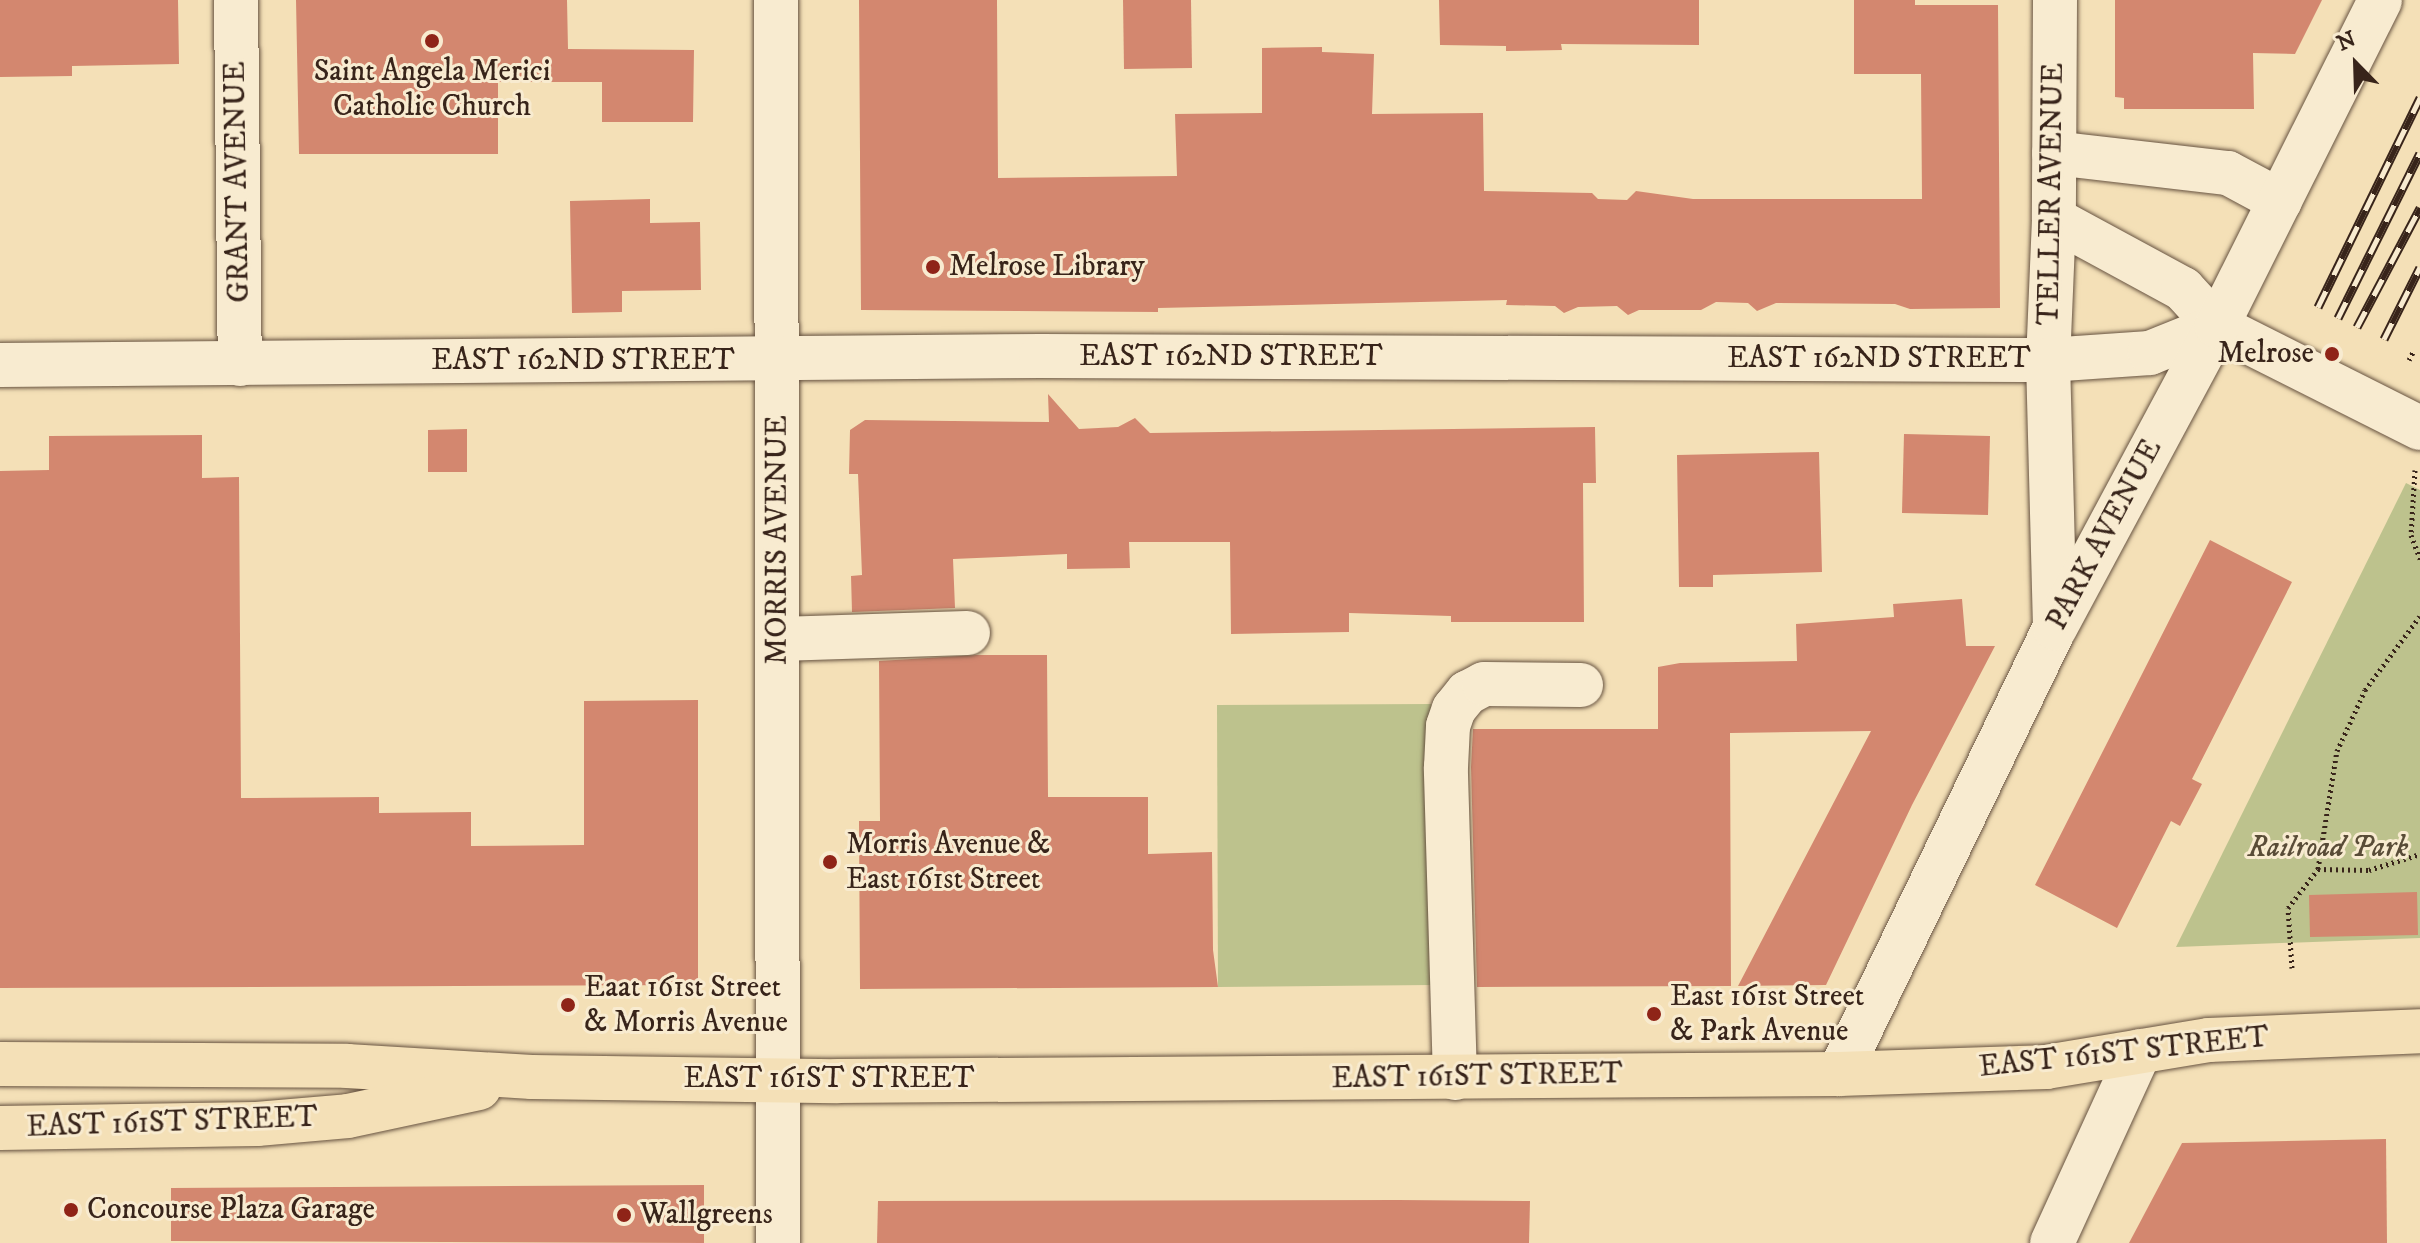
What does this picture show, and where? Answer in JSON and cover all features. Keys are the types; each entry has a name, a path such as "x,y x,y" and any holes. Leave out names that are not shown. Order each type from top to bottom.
{"main road":[{"name":"EAST 161ST STREET","path":"0,1064 347,1066 532,1077 777,1079 1839,1074 2046,1067 2209,1040 2420,1031"},
{"name":"EAST 161ST STREET","path":"0,1128 203,1126 348,1116 532,1077"}],"street":[{"name":"GRANT AVENUE","path":"236,0 240,364"},
{"name":"MORRIS AVENUE","path":"776,0 778,1243"},
{"name":"TELLER AVENUE","path":"2055,0 2054,219 2048,360 2055,628"},
{"name":"PARK AVENUE","path":"1839,1074 2055,628 2217,326 2380,0"},
{"path":"2054,153 2228,173 2280,201"},
{"path":"2054,219 2183,289 2217,326 2417,447"},
{"name":"EAST 162ND STREET","path":"0,365 1041,356 2048,360 2150,353 2217,326"},
{"path":"778,639 968,633"},
{"path":"1455,1078 1446,767 1448,726 1454,709 1467,693 1484,684 1581,685"},
{"path":"2052,1243 2140,1051"}],"path":[{"path":"2409,360 2414,350"},
{"path":"2417,447 2411,535 2420,559"},
{"path":"2292,968 2288,908 2318,869 2337,751 2365,690 2420,616"},
{"path":"2318,869 2369,870 2420,854"}],"green space":[{"name":"Railroad Park","path":"2406,483 2420,490 2420,938 2176,947"},
{"path":"1431,704 1431,985 1218,987 1217,705"}],"building":[{"path":"0,0 178,0 179,64 72,66 72,76 0,77"},
{"name":"Saint Angela Merici Catholic Church","path":"296,0 567,0 568,49 694,50 693,122 602,122 602,82 498,82 498,154 299,154"},
{"path":"859,0 997,0 998,178 1177,176 1175,114 1262,113 1262,48 1322,47 1322,52 1374,54 1372,114 1483,113 1484,191 1592,193 1598,199 1627,200 1636,191 1693,199 1922,199 1921,74 1854,74 1854,0 1915,0 1915,5 1998,5 2000,308 1910,309 1895,304 1776,303 1757,311 1748,303 1716,302 1701,310 1639,310 1628,315 1617,306 1578,307 1564,313 1555,306 1506,305 1507,300 1158,308 1158,312 861,310"},
{"path":"1123,0 1191,0 1192,68 1124,69"},
{"path":"1439,0 1699,0 1699,45 1561,44 1562,50 1506,51 1506,46 1440,45"},
{"path":"2115,0 2322,0 2295,54 2253,53 2254,109 2124,109 2124,98 2115,97"},
{"path":"650,199 650,223 700,222 701,290 622,291 622,312 572,313 570,201"},
{"path":"1048,394 1079,429 1118,427 1135,418 1150,433 1595,427 1596,483 1583,483 1584,622 1451,622 1451,616 1349,613 1349,632 1231,634 1230,542 1129,542 1130,568 1067,569 1067,554 953,559 955,608 852,612 851,576 862,575 858,474 849,474 850,430 865,420 1049,422"},
{"path":"467,429 467,472 428,472 428,430"},
{"path":"1904,434 1990,436 1988,515 1902,513"},
{"path":"202,435 202,478 239,477 241,798 379,797 379,813 471,812 471,846 584,845 584,701 698,700 698,985 0,988 0,471 49,470 49,436"},
{"path":"1819,452 1822,572 1713,575 1713,587 1679,587 1677,455"},
{"path":"2210,540 2292,582 2192,779 2202,784 2180,826 2171,821 2117,928 2035,885"},
{"path":"1962,599 1966,646 1995,646 1912,805 1826,985 1738,986 1871,731 1730,733 1731,986 1477,987 1471,767 1473,729 1658,729 1658,667 1680,663 1797,661 1796,624 1894,617 1893,604"},
{"path":"977,655 1047,655 1048,797 1148,797 1148,854 1212,852 1213,950 1218,987 860,989 859,821 880,821 879,661"},
{"path":"2417,892 2418,935 2310,937 2309,895"},
{"path":"2386,1139 2387,1243 2129,1243 2182,1143"},
{"path":"704,1185 704,1243 171,1241 171,1188"},
{"path":"878,1201 1530,1201 1529,1243 877,1243"}],"railway":[{"path":"2318,307 2420,98"},
{"path":"2338,318 2420,153"},
{"path":"2357,327 2420,208"},
{"path":"2384,339 2420,267"}],"place":[{"name":"Saint Angela Merici Catholic Church","path":"432,41"},
{"name":"Melrose Library","path":"933,267"},
{"name":"Melrose","path":"2332,354"},
{"name":"Morris Avenue & East 161st Street","path":"830,862"},
{"name":"Eaat 161st Street & Morris Avenue","path":"568,1005"},
{"name":"East 161st Street & Park Avenue","path":"1654,1014"},
{"name":"Concourse Plaza Garage","path":"71,1210"},
{"name":"Wallgreens","path":"624,1215"}]}
